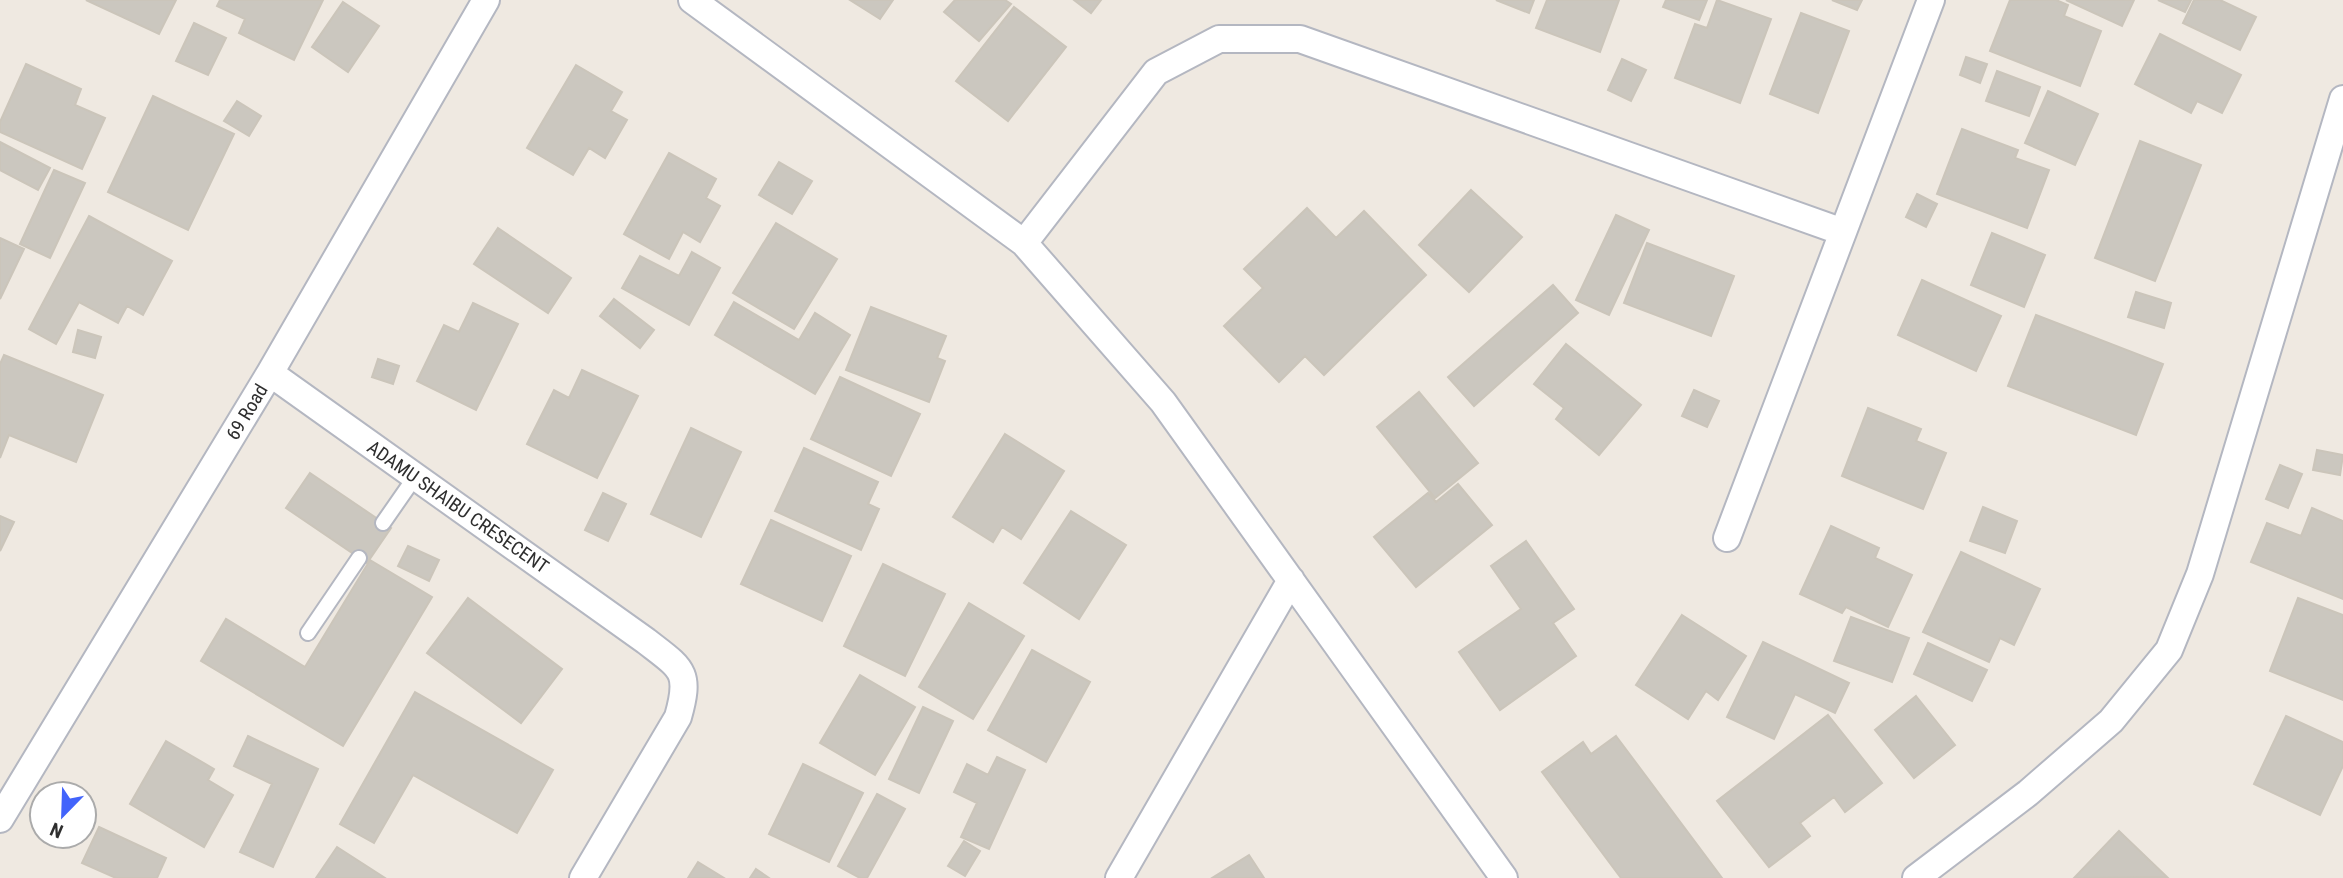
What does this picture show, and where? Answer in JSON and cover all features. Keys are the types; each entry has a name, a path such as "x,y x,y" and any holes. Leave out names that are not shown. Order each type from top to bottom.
{"street":[{"name":"69 Road","path":"0,819 270,373 486,0"},
{"path":"692,0 1024,243 1163,402 1504,878"},
{"path":"1727,538 1931,0"},
{"path":"1024,243 1156,72 1219,39 1300,39 1843,232"},
{"path":"1916,878 2028,793 2111,720 2169,650 2200,574 2343,99"},
{"name":"ADAMU SHAIBU CRESECENT","path":"270,373 646,641 671,660 684,676 685,692 678,717 583,878"},
{"path":"1119,878 1291,580"}],"lane":[{"path":"383,523 415,477"},
{"path":"308,633 359,558"}],"building":[{"path":"86,0 176,0 159,34"},
{"path":"220,0 323,0 294,60 239,33 245,19 217,6"},
{"path":"850,0 893,0 880,19"},
{"path":"955,0 1005,0 1011,4 979,41 944,12"},
{"path":"1074,0 1101,0 1091,13"},
{"path":"1496,0 1534,0 1529,13"},
{"path":"1547,0 1619,0 1600,52 1536,28"},
{"path":"1666,0 1707,0 1699,20 1663,7"},
{"path":"1717,0 1771,19 1740,103 1675,78 1695,24 1707,28"},
{"path":"1832,0 1862,0 1857,10"},
{"path":"2010,0 2056,0 2068,5 2064,16 2101,31 2080,86 1990,51"},
{"path":"2066,0 2134,0 2122,26"},
{"path":"2158,0 2191,0 2185,12"},
{"path":"2194,0 2220,0 2256,17 2240,50 2183,23"},
{"path":"343,2 379,26 348,72 312,47"},
{"path":"1014,7 1066,47 1008,121 956,81"},
{"path":"1801,13 1849,31 1818,113 1770,94"},
{"path":"194,23 226,38 208,75 176,61"},
{"path":"2160,34 2241,75 2222,113 2197,101 2191,113 2135,84"},
{"path":"1966,57 1987,64 1980,83 1960,75"},
{"path":"1622,59 1646,70 1631,101 1608,90"},
{"path":"26,64 81,89 75,105 105,118 82,169 0,132 0,122"},
{"path":"576,65 622,92 611,111 627,120 605,158 589,148 573,175 527,148"},
{"path":"1997,71 2040,87 2029,116 1986,101"},
{"path":"2048,91 2098,114 2075,165 2025,143"},
{"path":"153,96 234,134 188,230 108,192"},
{"path":"237,101 261,116 249,136 224,121"},
{"path":"1962,129 2018,150 2015,158 2049,170 2027,228 1937,194"},
{"path":"2140,141 2201,165 2155,281 2095,258"},
{"path":"0,142 50,168 38,190 0,170"},
{"path":"669,153 716,179 706,198 720,206 700,242 683,232 669,259 624,234"},
{"path":"779,162 812,181 792,214 759,195"},
{"path":"54,170 85,183 50,258 20,244"},
{"path":"1471,190 1522,237 1469,292 1419,245"},
{"path":"1917,194 1937,204 1926,227 1906,217"},
{"path":"1307,208 1336,238 1364,211 1426,275 1324,375 1305,356 1279,382 1224,326 1263,288 1244,269"},
{"path":"1616,215 1649,230 1609,315 1576,300"},
{"path":"89,216 172,261 143,315 127,306 118,323 79,302 56,344 29,329"},
{"path":"776,223 837,259 794,329 733,293"},
{"path":"498,228 571,278 548,313 474,264"},
{"path":"1992,233 2045,255 2024,307 1971,285"},
{"path":"0,238 24,249 0,299"},
{"path":"1647,243 1734,276 1711,336 1624,303"},
{"path":"692,252 720,268 689,325 622,288 640,256 679,276"},
{"path":"1922,280 2001,316 1976,371 1898,335"},
{"path":"1553,285 1578,313 1474,406 1448,377"},
{"path":"2136,292 2171,303 2164,328 2128,317"},
{"path":"614,299 654,330 640,348 600,316"},
{"path":"734,302 799,340 815,313 850,335 815,394 715,335"},
{"path":"473,303 518,324 476,410 417,381 444,325 459,332"},
{"path":"871,307 946,336 937,358 945,361 929,402 846,370"},
{"path":"2036,315 2163,364 2136,435 2008,386"},
{"path":"78,330 101,337 95,358 73,352"},
{"path":"1566,344 1641,405 1599,455 1556,419 1564,408 1534,384"},
{"path":"4,355 103,395 76,462 9,435 0,458 0,364"},
{"path":"378,359 399,366 393,384 372,377"},
{"path":"582,370 638,396 597,478 527,444 554,390 569,398"},
{"path":"840,377 920,414 891,476 811,439"},
{"path":"1694,390 1719,401 1707,427 1682,416"},
{"path":"1419,392 1478,463 1435,498 1377,427"},
{"path":"1868,408 1921,429 1916,441 1946,453 1923,509 1842,476"},
{"path":"691,428 741,452 701,537 651,514"},
{"path":"1005,434 1064,471 1021,539 1002,527 993,542 953,517"},
{"path":"804,448 878,482 868,504 879,509 861,550 775,511"},
{"path":"2317,450 2343,455 2340,475 2313,470"},
{"path":"2280,465 2302,474 2288,508 2266,499"},
{"path":"310,473 391,528 367,563 286,508"},
{"path":"1458,484 1492,525 1416,587 1374,537 1428,493 1436,502"},
{"path":"603,493 626,504 608,541 585,530"},
{"path":"1983,507 2017,521 2005,553 1970,541"},
{"path":"2312,508 2343,521 2343,599 2251,562 2267,523 2301,536"},
{"path":"1071,511 1126,545 1079,619 1024,583"},
{"path":"0,516 14,522 0,551"},
{"path":"771,520 851,556 822,621 741,584"},
{"path":"1831,526 1879,548 1875,558 1912,575 1888,627 1846,607 1842,613 1800,594"},
{"path":"1526,541 1574,609 1553,623 1576,656 1500,710 1459,652 1521,609 1491,566"},
{"path":"408,546 439,560 429,581 398,566"},
{"path":"1961,552 2040,589 2014,645 2000,638 1989,662 1923,632"},
{"path":"370,560 432,597 343,746 201,661 226,619 305,667"},
{"path":"883,564 945,594 905,676 844,646"},
{"path":"468,598 562,669 521,723 427,653"},
{"path":"2298,598 2343,615 2343,700 2270,671"},
{"path":"969,603 1024,636 973,719 919,687"},
{"path":"1682,615 1746,656 1718,700 1706,691 1688,719 1636,685"},
{"path":"1851,617 1909,638 1892,682 1834,661"},
{"path":"1763,642 1849,683 1835,713 1795,694 1774,739 1727,717"},
{"path":"1928,643 1987,670 1972,701 1914,674"},
{"path":"1032,650 1090,682 1046,762 988,730"},
{"path":"860,675 915,707 875,775 820,743"},
{"path":"415,692 553,770 517,833 413,775 374,843 340,824"},
{"path":"1916,696 1955,745 1914,778 1875,730"},
{"path":"923,707 953,721 919,793 889,779"},
{"path":"1828,715 1882,783 1845,812 1834,797 1800,823 1810,836 1769,867 1717,801"},
{"path":"2286,716 2343,742 2343,766 2320,815 2254,784"},
{"path":"248,736 318,769 273,867 240,852 272,784 234,766"},
{"path":"1616,736 1722,878 1621,878 1542,772 1583,742 1591,754"},
{"path":"166,741 214,769 208,780 233,795 204,847 130,804"},
{"path":"997,757 1025,770 989,849 961,837 977,803 954,792 967,764 988,775"},
{"path":"803,764 863,793 829,862 769,834"},
{"path":"877,794 905,809 867,878 860,878 838,866"},
{"path":"99,827 166,858 157,878 116,878 82,863 88,850 98,850"},
{"path":"2119,831 2167,877 2074,878"},
{"path":"964,841 980,851 965,876 948,866"},
{"path":"337,847 385,878 316,878"},
{"path":"1249,855 1264,878 1212,878"},
{"path":"698,862 724,878 688,878"},
{"path":"756,869 769,878 750,878"}]}
